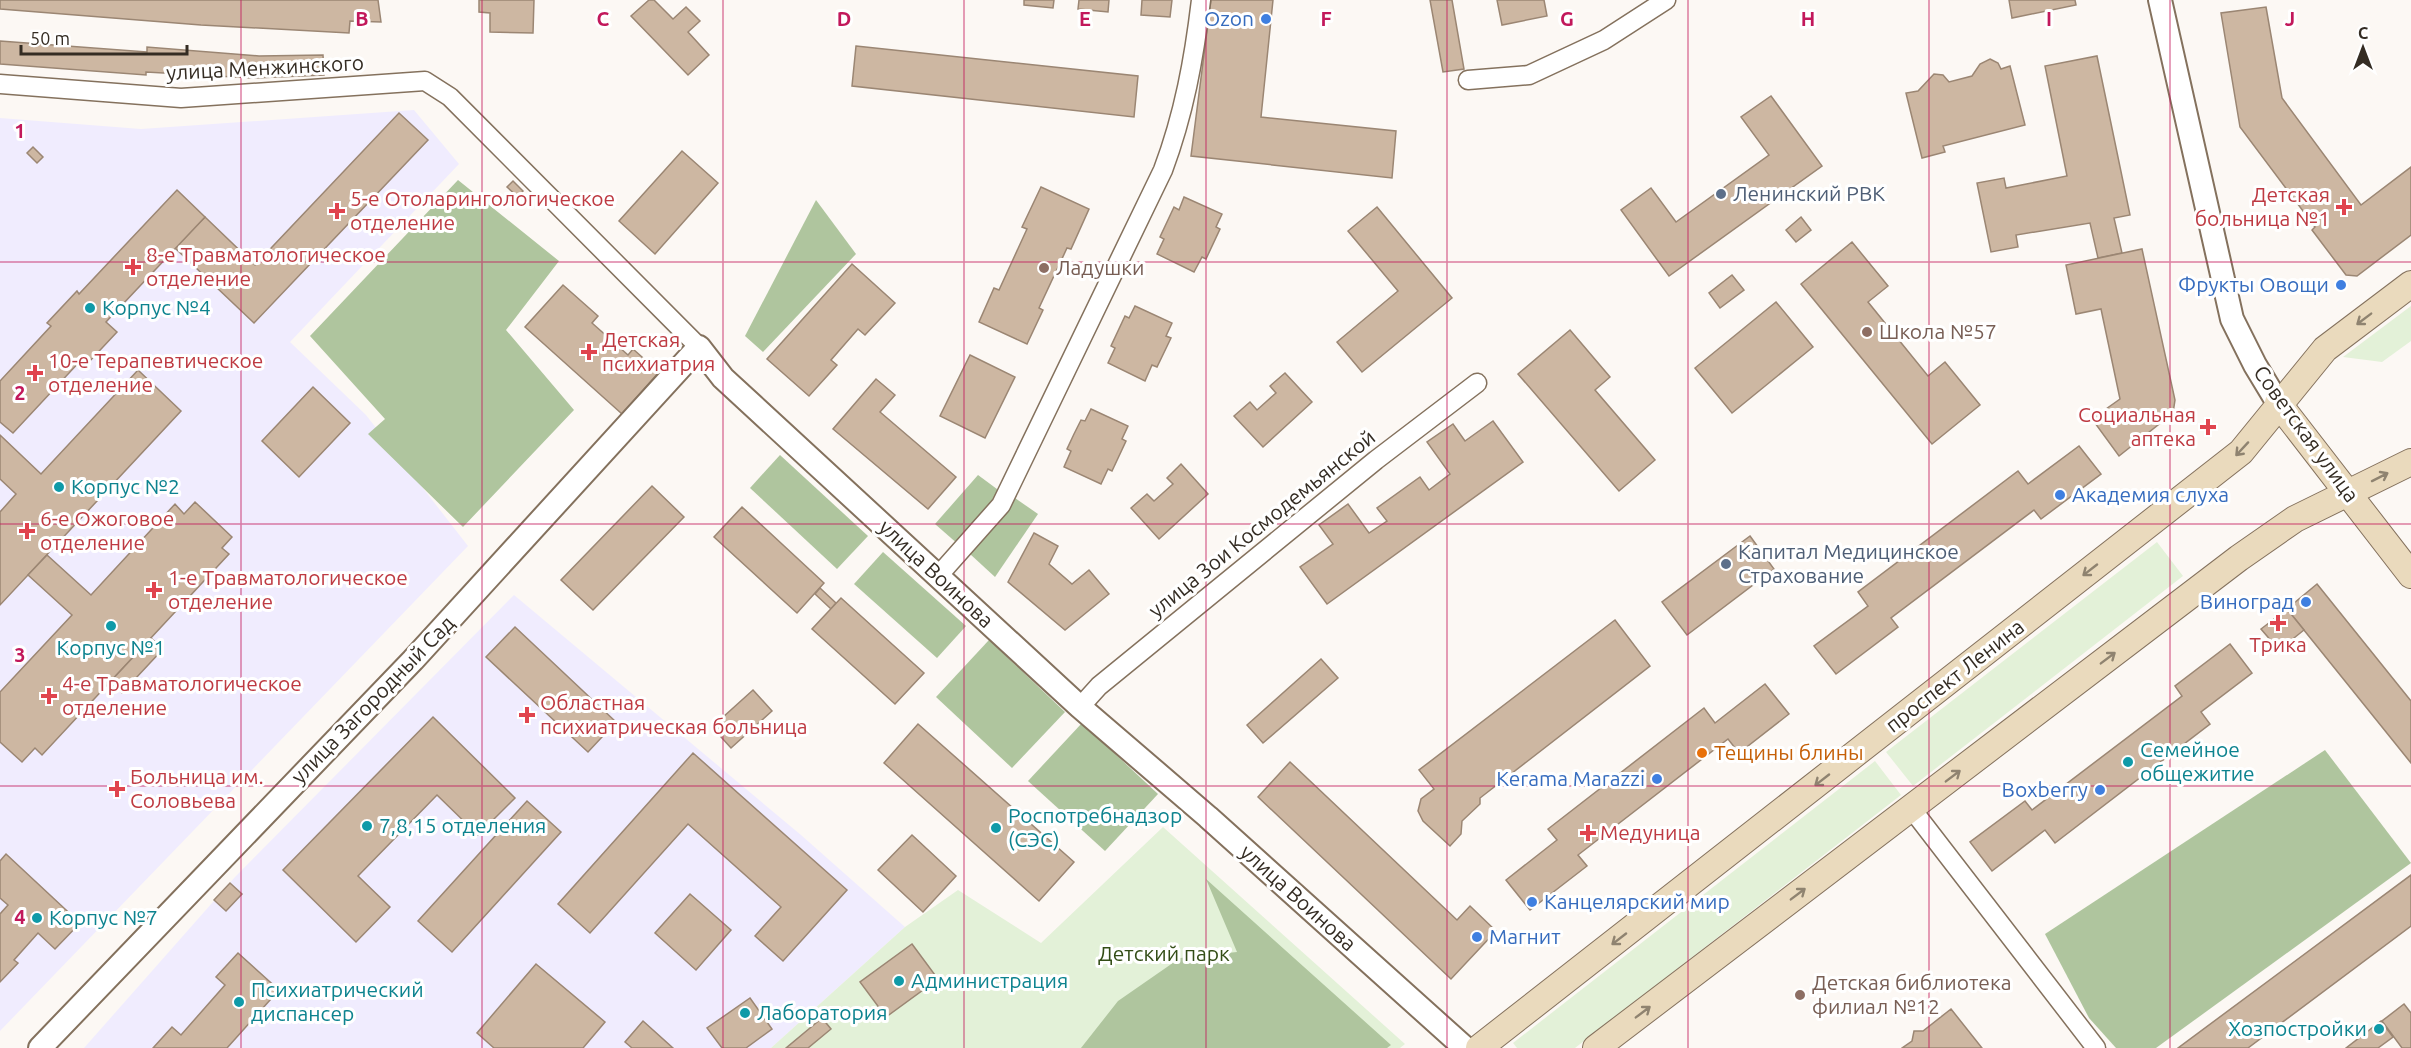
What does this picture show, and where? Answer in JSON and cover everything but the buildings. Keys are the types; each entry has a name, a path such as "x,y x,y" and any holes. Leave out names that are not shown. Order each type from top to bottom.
{"main road":[{"name":"проспект Ленина","path":"1479,1048 2241,452 2278,403 2325,349 2411,284"},
{"name":"Советская улица","path":"2278,403 2411,575"},
{"path":"1596,1048 2239,558 2295,519 2411,462"}],"street":[{"path":"938,576 1001,505 1163,170 1179,126 1193,63 1201,0"},
{"path":"1468,80 1528,75 1604,40 1666,0"},
{"name":"Советская улица","path":"2160,0 2232,319 2255,365 2278,403"},
{"name":"улица Воинова","path":"425,81 450,98 699,347 723,378 1080,707 1208,817 1465,1048"},
{"name":"улица Менжинского","path":"0,84 181,98 425,81"},
{"name":"улица Загородный Сад","path":"40,1048 413,660 699,347"},
{"name":"улица Зои Космодемьянской","path":"1080,707 1099,686 1376,460 1477,383"},
{"path":"1911,808 2096,1048"}],"shaded area":[{"name":"Больница им. Соловьева","path":"414,110 459,164 290,342 366,415 468,546 0,1031 0,118 141,129"},
{"name":"Областная психиатрическая больница","path":"514,595 801,835 905,927 771,1048 84,1048 235,877"}],"green space":[{"path":"458,180 559,261 506,330 574,410 463,527 368,434 385,419 310,336"},
{"path":"816,200 856,254 763,352 745,336"},
{"path":"2411,306 2411,341 2382,362 2343,357"},
{"path":"780,455 868,536 837,569 750,488"},
{"path":"978,475 1001,492 959,545 935,524"},
{"path":"1015,498 1038,514 995,577 970,554"},
{"path":"2157,542 2183,576 1913,786 1886,752"},
{"path":"883,552 966,626 937,658 854,584"},
{"path":"989,640 1065,712 1012,768 936,697"},
{"path":"1082,723 1158,794 1105,851 1028,781"},
{"path":"2325,750 2411,863 2156,1048 2116,1048 2089,1018 2045,934"},
{"path":"1875,761 1901,795 1575,1048 1517,1048 1513,1043"},
{"name":"Детский парк","path":"1163,827 1405,1044 1400,1048 771,1048 905,927 958,890 1041,943"},
{"path":"1206,879 1391,1045 1387,1048 1081,1048 1118,1001 1180,958 1237,952"}],"place":[{"name":"Ozon","path":"1266,19"},
{"name":"Ленинский РВК","path":"1721,194"},
{"name":"Детская больница №1","path":"2344,207"},
{"name":"5-е Отоларингологическое отделение","path":"337,211"},
{"name":"8-е Травматологическое отделение","path":"133,267"},
{"name":"Ладушки","path":"1044,268"},
{"name":"Фрукты Овощи","path":"2341,285"},
{"name":"Корпус №4","path":"90,308"},
{"name":"Школа №57","path":"1867,332"},
{"name":"Детская психиатрия","path":"589,352"},
{"name":"10-е Терапевтическое отделение","path":"35,373"},
{"name":"Социальная аптека","path":"2208,427"},
{"name":"Корпус №2","path":"59,487"},
{"name":"Академия слуха","path":"2060,495"},
{"name":"6-е Ожоговое отделение","path":"27,531"},
{"name":"Капитал Медицинское Страхование","path":"1726,564"},
{"name":"1-е Травматологическое отделение","path":"154,590"},
{"name":"Виноград","path":"2306,602"},
{"name":"Трика","path":"2278,623"},
{"name":"Корпус №1","path":"111,626"},
{"name":"4-е Травматологическое отделение","path":"49,696"},
{"name":"Областная психиатрическая больница","path":"527,715"},
{"name":"Тещины блины","path":"1702,753"},
{"name":"Семейное общежитие","path":"2128,762"},
{"name":"Kerama Marazzi","path":"1657,779"},
{"name":"Больница им. Соловьева","path":"117,789"},
{"name":"Boxberry","path":"2100,790"},
{"name":"7,8,15 отделения","path":"367,826"},
{"name":"Роспотребнадзор (СЭС)","path":"996,828"},
{"name":"Медуница","path":"1588,833"},
{"name":"Канцелярский мир","path":"1532,902"},
{"name":"Корпус №7","path":"37,918"},
{"name":"Магнит","path":"1477,937"},
{"name":"Администрация","path":"899,981"},
{"name":"Детская библиотека филиал №12","path":"1800,995"},
{"name":"Психиатрический диспансер","path":"239,1002"},
{"name":"Лаборатория","path":"745,1013"},
{"name":"Хозпостройки","path":"2379,1029"}]}
